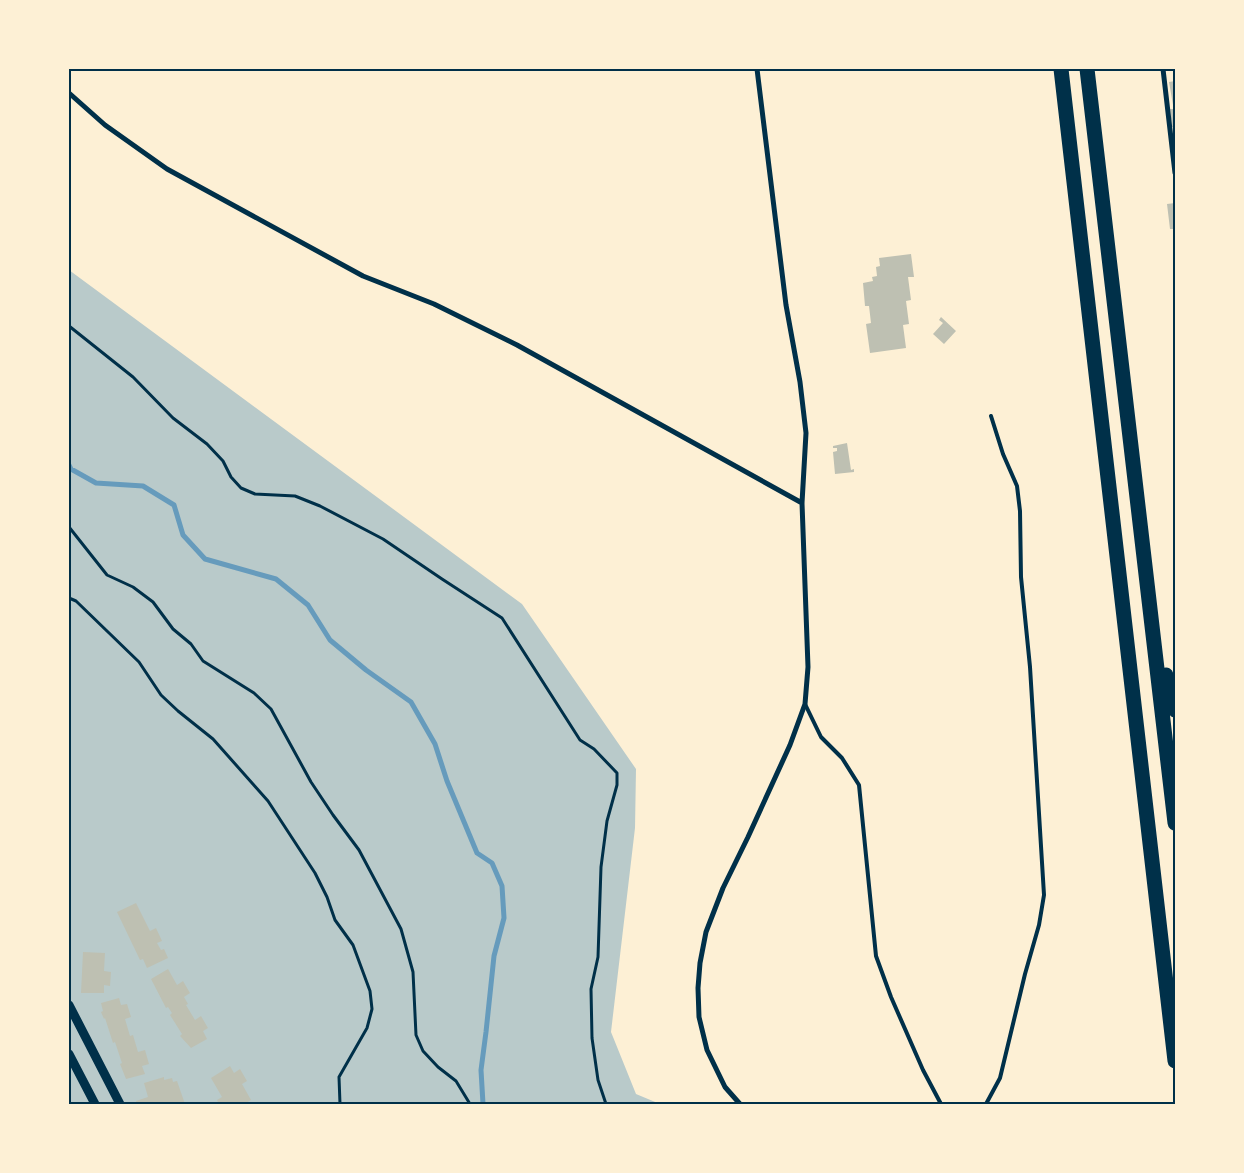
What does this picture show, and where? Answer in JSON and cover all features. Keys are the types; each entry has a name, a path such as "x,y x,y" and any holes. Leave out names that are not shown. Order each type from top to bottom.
{"highway":[{"path":"1061,69 1175,1061"},
{"path":"1087,69 1175,824"},
{"path":"1156,655 1165,673 1175,710"}],"street":[{"path":"740,1104 725,1087 707,1050 698,1017 700,963 706,932 723,888 790,745 805,704 808,658 802,503 806,433 786,305 757,69"},
{"path":"1163,69 1175,173"},
{"path":"69,93 105,124 167,168 364,276 434,304 517,345 802,503"},
{"path":"69,1005 117,1103"},
{"path":"69,1054 94,1104"}],"lane":[{"path":"986,1104 1000,1078 1039,925 1044,895 1030,667 1021,577 1020,511 1017,486 1003,454 990,416"},
{"path":"805,704 821,737 842,758 859,784 876,956 891,997 923,1070 941,1104"}],"path":[{"path":"69,326 133,377 172,418 207,444 224,461 231,477 241,488 255,494 295,496 320,506 383,539 442,580 502,618 575,734 605,759 617,773 617,785 607,822 601,867 598,957 591,989 592,1038 598,1080 606,1104"},
{"path":"69,527 107,576 133,587 153,602 173,629 191,644 203,661 254,693 271,709 311,782 360,850 401,929 413,972 416,1035 423,1051 438,1067 456,1081 470,1104"},
{"path":"69,598 76,601 139,662 161,695 213,739 239,766 268,801 315,873 327,897 335,920 353,945 370,991 372,1008 367,1028 339,1076 340,1104"}],"shaded area":[{"path":"69,270 522,604 636,769 635,828 611,1032 636,1094 660,1104 69,1104"}],"building":[{"path":"1175,81 1175,105 1173,105 1169,82"},
{"path":"1170,109 1175,109 1175,127 1172,127"},
{"path":"1175,203 1175,229 1170,229 1167,204"},
{"path":"911,254 914,277 908,277 911,300 906,301 909,324 903,325 906,348 870,353 866,324 871,323 869,306 865,306 863,283 873,281 872,277 877,276 876,267 880,266 879,258"},
{"path":"941,317 956,331 944,344 933,334 943,323 939,320"},
{"path":"847,443 851,470 854,469 854,472 835,474 833,452 837,451 837,448 833,448 833,446"},
{"path":"136,903 150,931 156,928 162,941 157,943 161,950 164,949 168,958 147,968 143,959 140,960 117,912"},
{"path":"83,952 105,953 104,971 111,972 110,986 104,985 104,993 81,993"},
{"path":"168,969 177,985 183,981 190,993 184,997 188,1004 186,1005 195,1020 201,1016 208,1028 203,1031 207,1039 191,1048 180,1036 182,1034 170,1015 172,1013 168,1007 166,1008 151,979"},
{"path":"119,998 121,1005 127,1004 131,1017 125,1019 130,1036 133,1035 138,1052 145,1050 149,1064 142,1066 145,1074 126,1079 115,1042 113,1043 105,1018 101,1012 103,1011 101,1003"},
{"path":"230,1066 234,1073 240,1069 247,1081 242,1084 251,1100 247,1104 219,1104 217,1100 222,1097 211,1078"},
{"path":"164,1077 164,1080 172,1078 173,1082 177,1081 185,1104 137,1104 136,1101 148,1097 144,1083"}],"waterway":[{"path":"69,465 71,469 96,483 143,486 174,505 183,535 205,559 276,579 308,605 330,640 366,670 411,702 435,744 447,781 477,853 492,863 502,886 504,918 494,956 481,1070 483,1104"}]}
